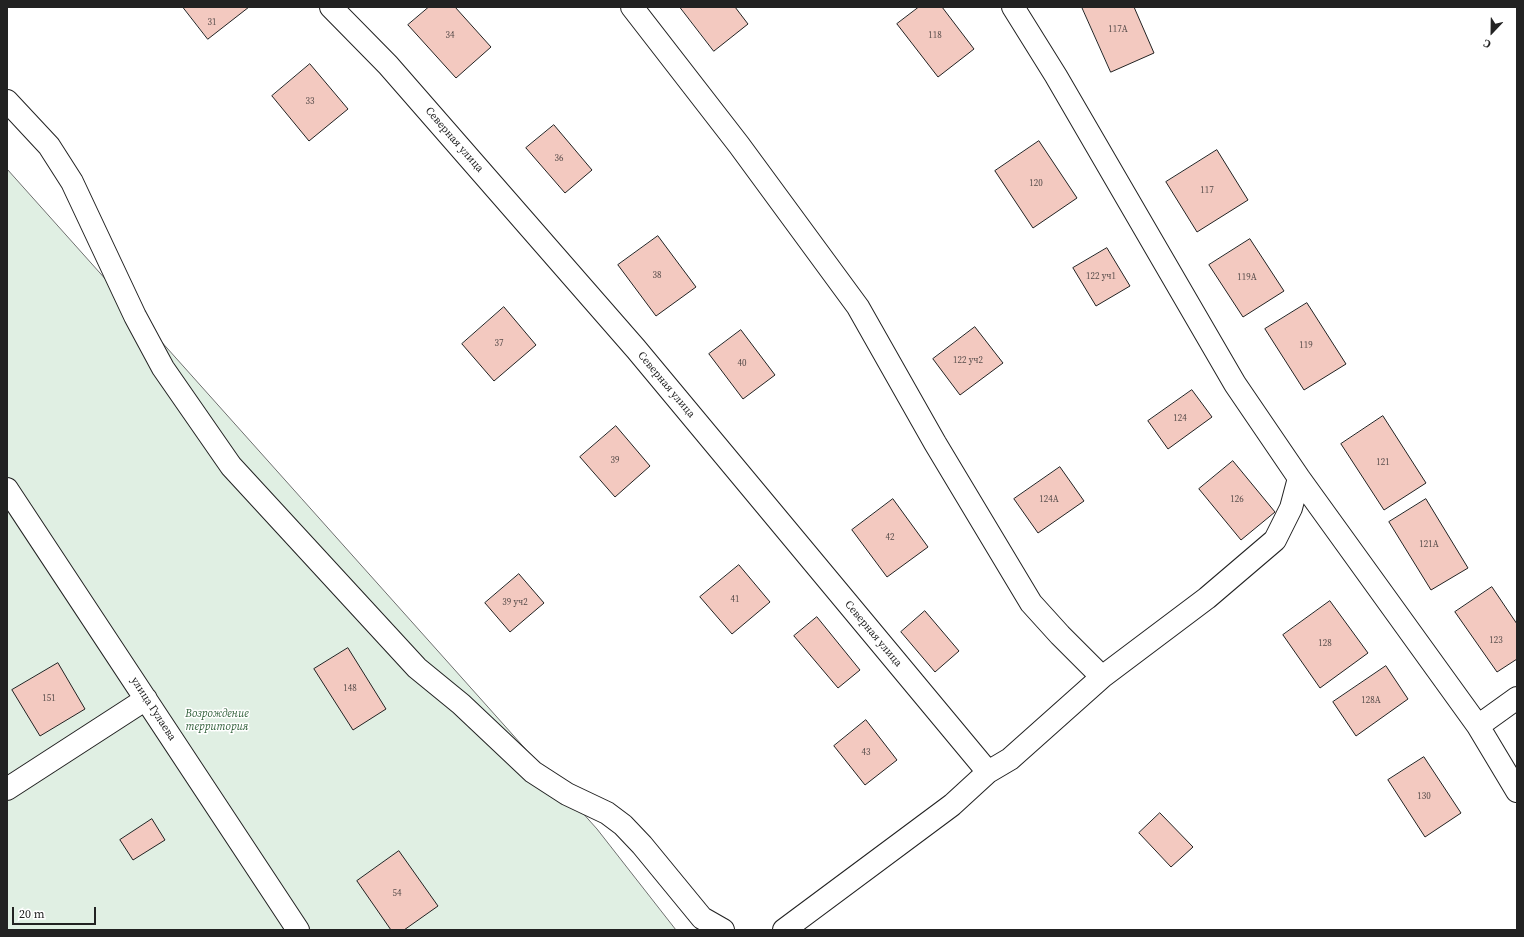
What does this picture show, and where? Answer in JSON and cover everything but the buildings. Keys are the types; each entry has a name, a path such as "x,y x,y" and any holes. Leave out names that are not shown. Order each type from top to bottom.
{"street":[{"name":"Северная улица","path":"331,7 388,65 636,348 988,772"},
{"path":"632,7 739,145 858,307 935,443 1031,604 1102,677"},
{"path":"1013,7 1056,76 1235,384 1300,478 1478,726 1517,791"},
{"path":"7,101 49,146 72,182 134,316 163,368 231,466 417,668 461,704 533,772 567,794 607,813 623,825 642,845 702,918 723,930"},
{"path":"784,930 952,805 988,772 1010,758 1102,677 1207,598 1275,540 1291,508 1300,478"},
{"name":"улица Гулаева","path":"7,489 298,930"},
{"path":"1478,726 1517,698"},
{"path":"7,789 146,699"}],"green space":[{"name":"Возрождение территория","path":"7,169 597,829 676,930 7,930"}]}
